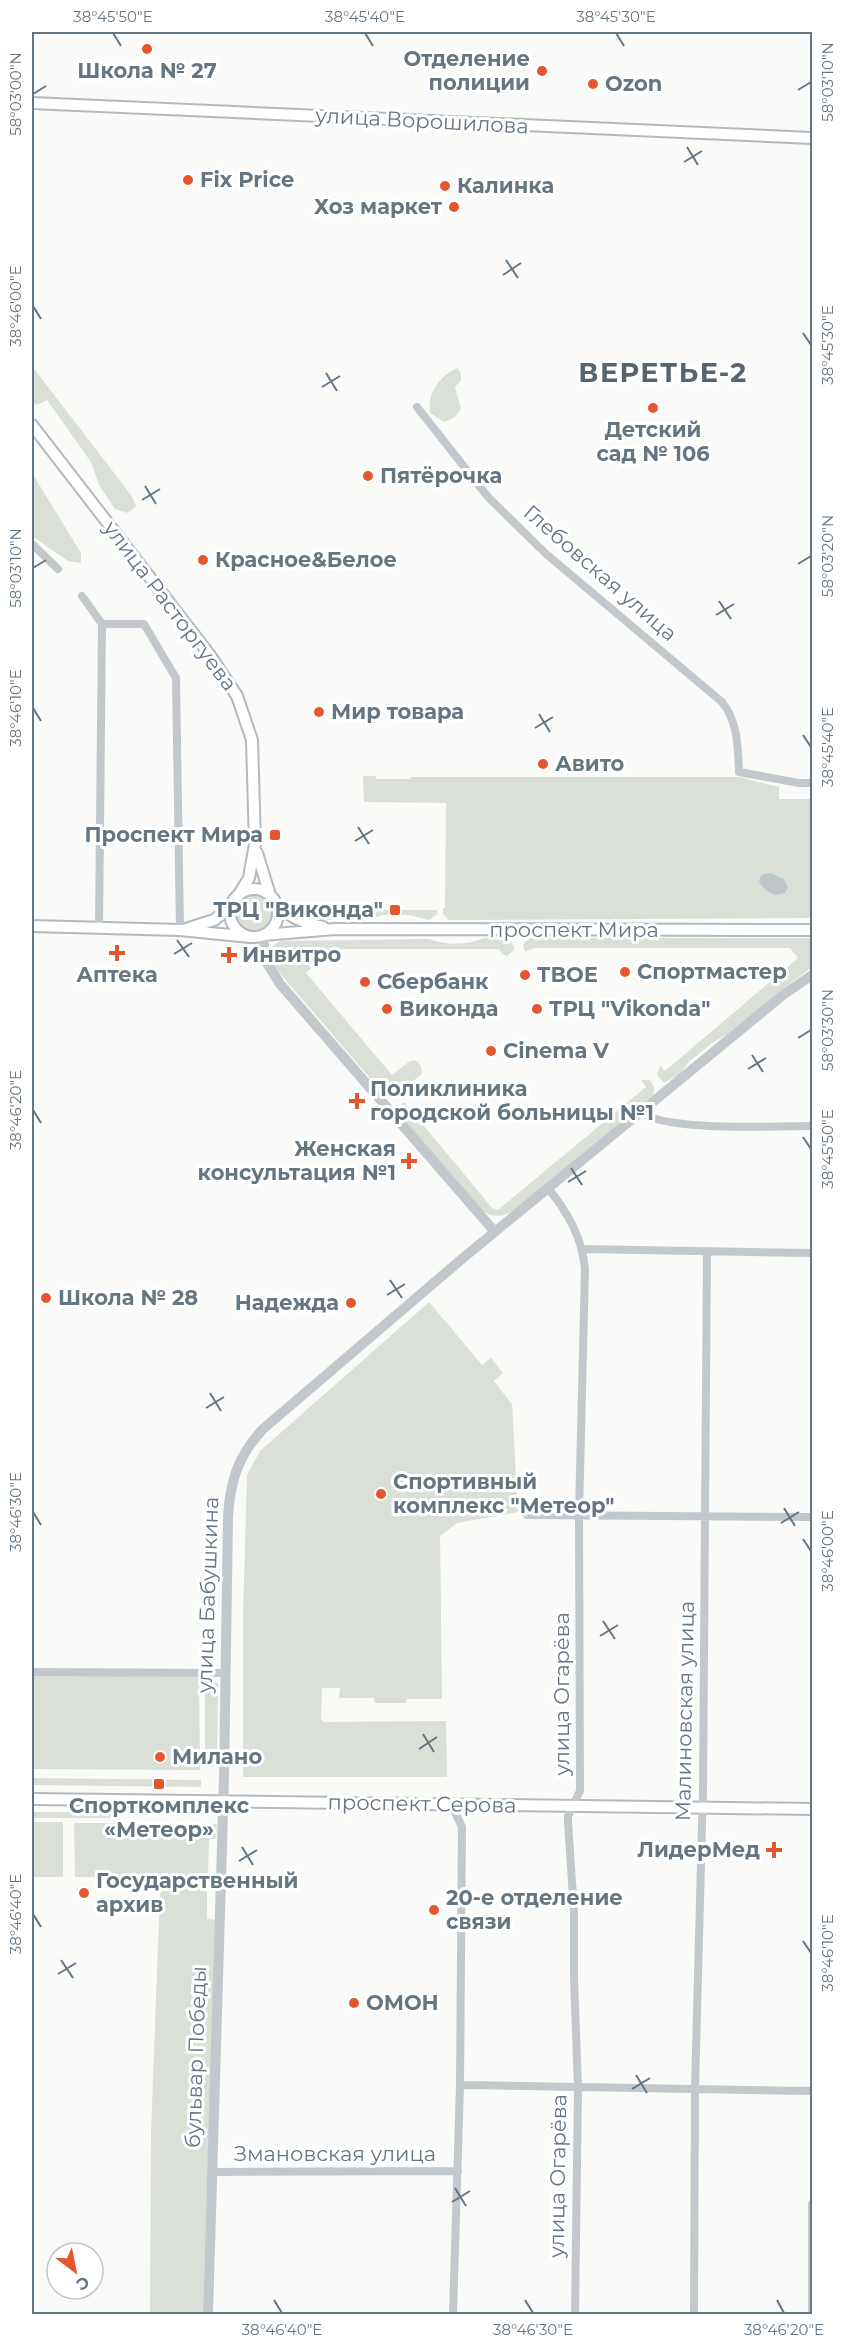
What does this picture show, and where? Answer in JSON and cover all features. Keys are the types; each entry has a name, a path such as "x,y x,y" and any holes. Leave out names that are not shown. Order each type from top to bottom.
{"main road":[{"name":"улица Ворошилова","path":"32,104 813,138"},
{"name":"улица Расторгуева","path":"32,425 209,654 237,696 252,740 255,844 262,874 273,900"},
{"name":"улица Расторгуева","path":"235,901 249,878 255,844"},
{"path":"32,926 180,930 250,937 263,936 271,931 277,921 273,900 254,890 235,901 214,920 180,930"},
{"name":"проспект Мира","path":"273,900 301,921 335,929"},
{"path":"235,901 232,923 239,932 250,937"},
{"name":"проспект Мира","path":"263,936 335,929 813,930"},
{"name":"проспект Серова","path":"32,1799 813,1809"}],"street":[{"name":"Глебовская улица","path":"417,408 488,497 544,553 717,697 726,708 736,730 739,772 799,783 813,783"},
{"path":"32,544 58,569"},
{"path":"82,596 102,624 99,928"},
{"path":"102,624 144,624 176,678 180,930"},
{"path":"263,936 265,960 280,984 495,1232"},
{"name":"улица Бабушкина","path":"223,1801 229,1495 235,1470 242,1455 268,1425 495,1232 783,995 813,975"},
{"path":"640,1112 653,1120 679,1125 813,1126"},
{"name":"улица Огарёва","path":"549,1188 571,1220 583,1249 585,1269 579,1514 580,1791 568,1822 574,1912 578,2088 574,2314"},
{"path":"583,1249 813,1253"},
{"name":"Малиновская улица","path":"694,2314 695,2088 706,1516 707,1252"},
{"path":"527,1515 813,1517"},
{"path":"32,1672 225,1673"},
{"name":"бульвар Победы","path":"208,2314 223,1801"},
{"path":"451,1804 462,1827 460,2085 453,2314"},
{"path":"460,2085 813,2091"},
{"name":"Змановская улица","path":"212,2172 458,2171"},
{"path":"812,2314 813,2204"}],"shaded area":[{"path":"32,366 131,495 136,506 128,513 115,509 99,485 91,462 47,400 37,405 32,402"},
{"path":"457,368 461,373 461,380 455,387 461,409 455,417 444,422 430,413 431,399 440,380"},
{"path":"32,473 81,553 81,563 68,561 32,536"},
{"path":"363,776 376,776 376,779 410,779 410,777 739,777 779,787 779,799 812,799 812,918 449,920 443,914 443,908 445,908 446,803 364,802"},
{"path":"771,873 784,879 788,888 785,893 775,895 767,891 759,882 761,875"},
{"path":"254,892 269,898 275,913 269,928 254,934 239,928 233,913 239,898"},
{"path":"298,909 340,909 340,916 325,921 313,920 298,915"},
{"path":"352,910 437,910 437,914 429,920 409,915 384,915 360,921 352,915"},
{"path":"484,938 509,940 514,950 507,956 499,949 323,949 307,962 311,968 306,973 392,1075 410,1061 415,1060 421,1066 422,1074 391,1098 387,1098 272,964 270,957 272,947 281,941 429,939 456,944"},
{"path":"530,938 812,938 812,967 733,1031 712,1043 689,1062 680,1074 664,1083 657,1075 660,1065 665,1071 798,958 790,948 534,948 525,952 523,944"},
{"path":"641,1080 650,1080 654,1087 653,1095 513,1211 501,1215 493,1215 481,1210 397,1112 398,1107 404,1102 493,1209 498,1210 646,1087"},
{"name":"Спортивный комплекс \"Метеор\"","path":"429,1302 482,1365 491,1358 503,1373 494,1381 512,1404 518,1512 457,1523 440,1536 442,1699 407,1699 406,1703 375,1703 374,1698 339,1698 340,1688 322,1688 321,1718 323,1722 446,1721 447,1777 243,1777 243,1617 247,1475 260,1451"},
{"path":"32,1675 199,1677 200,1770 32,1769"},
{"path":"205,1677 213,1678 218,1684 217,1767 205,1766"},
{"path":"32,1778 201,1780 201,1787 32,1785"},
{"path":"32,1812 107,1812 113,1815 113,1818 32,1818"},
{"path":"32,1822 63,1822 63,1877 32,1877"},
{"path":"74,1823 114,1823 115,1830 139,1830 140,1824 217,1824 216,1839 209,1839 208,1874 216,1874 216,1879 75,1877"},
{"path":"165,1886 207,1888 207,1919 216,1920 203,2314 150,2314 151,2133 160,1891"}],"place":[{"name":"Школа № 27","path":"147,49"},
{"name":"Отделение полиции","path":"542,71"},
{"name":"Ozon","path":"593,84"},
{"name":"Fix Price","path":"188,180"},
{"name":"Калинка","path":"445,186"},
{"name":"Хоз маркет","path":"454,207"},
{"name":"Детский сад № 106","path":"653,408"},
{"name":"Пятёрочка","path":"368,476"},
{"name":"Красное&Белое","path":"203,560"},
{"name":"Мир товара","path":"319,712"},
{"name":"Авито","path":"543,764"},
{"name":"Проспект Мира","path":"275,835"},
{"name":"ТРЦ \"Виконда\"","path":"395,910"},
{"name":"Аптека","path":"117,953"},
{"name":"Инвитро","path":"229,955"},
{"name":"Спортмастер","path":"625,972"},
{"name":"ТВОЕ","path":"525,975"},
{"name":"Сбербанк","path":"365,982"},
{"name":"Виконда","path":"387,1009"},
{"name":"ТРЦ \"Vikonda\"","path":"537,1009"},
{"name":"Cinema V","path":"491,1051"},
{"name":"Поликлиника городской больницы №1","path":"357,1101"},
{"name":"Женская консультация №1","path":"409,1161"},
{"name":"Школа № 28","path":"46,1298"},
{"name":"Надежда","path":"351,1303"},
{"name":"Спортивный комплекс \"Метеор\"","path":"381,1494"},
{"name":"Милано","path":"160,1757"},
{"name":"Спорткомплекс «Метеор»","path":"159,1784"},
{"name":"ЛидерМед","path":"774,1850"},
{"name":"Государственный архив","path":"84,1893"},
{"name":"20-е отделение связи","path":"434,1910"},
{"name":"ОМОН","path":"354,2003"}],"district":[{"name":"ВЕРЕТЬЕ-2","path":"663,373"}]}
